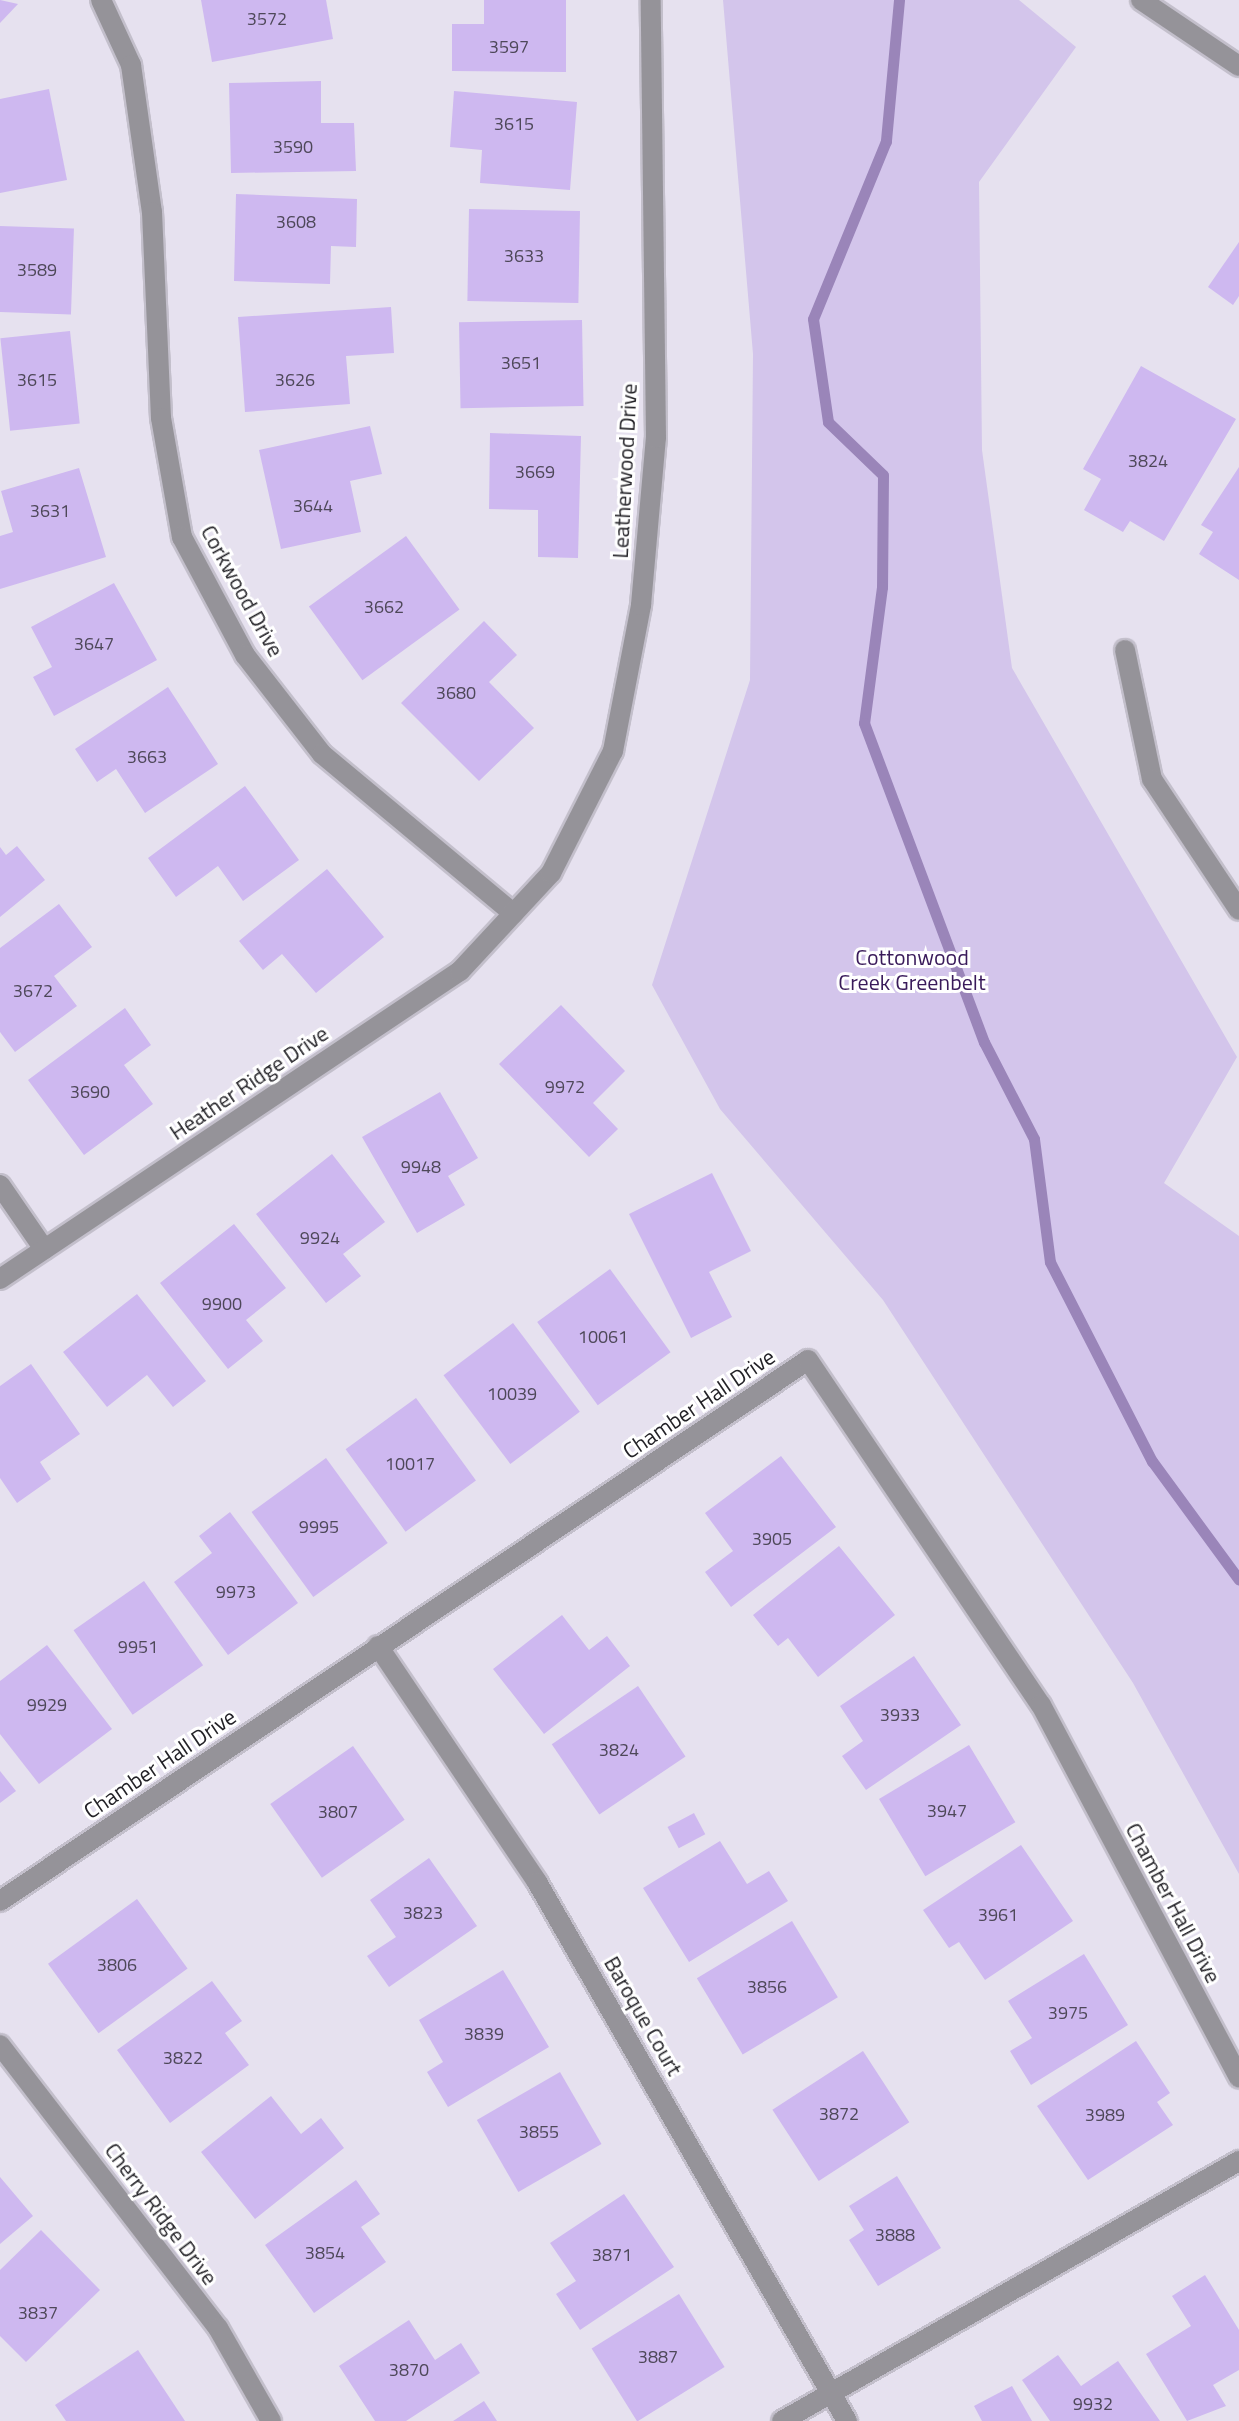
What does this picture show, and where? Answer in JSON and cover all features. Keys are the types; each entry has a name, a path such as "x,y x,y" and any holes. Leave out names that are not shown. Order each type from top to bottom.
{"street":[{"name":"Corkwood Drive","path":"101,0 131,65 152,212 161,418 182,537 245,655 322,754 513,913"},
{"name":"Leatherwood Drive","path":"513,913 551,873 613,751 641,605 656,438 651,0"},
{"path":"1141,0 1239,66"},
{"path":"1125,650 1152,779 1239,910"},
{"name":"Heather Ridge Drive","path":"0,1279 460,971 513,913"},
{"path":"0,1185 44,1249"},
{"name":"Chamber Hall Drive","path":"0,1901 808,1360 1041,1705 1239,2078"},
{"name":"Baroque Court","path":"378,1646 537,1882 847,2421"},
{"name":"Cherry Ridge Drive","path":"0,2045 218,2328 271,2421"},
{"path":"782,2421 1239,2161"}],"green space":[{"name":"Cottonwood Creek Greenbelt","path":"723,0 1019,0 1076,47 979,182 982,450 1012,668 1237,1057 1164,1183 1239,1236 1239,1874 1133,1683 883,1300 720,1109 652,985 750,680 753,354"}],"building":[{"path":"0,0 18,4 0,23"},
{"path":"201,0 326,0 333,39 212,62"},
{"path":"484,0 566,0 566,72 452,71 452,24 484,24"},
{"path":"321,81 321,123 354,123 356,171 231,173 229,83"},
{"path":"49,89 67,180 0,193 0,99"},
{"path":"454,91 577,102 570,190 480,183 482,150 450,147"},
{"path":"236,194 357,199 356,247 331,246 330,284 234,281"},
{"path":"469,209 580,211 578,303 467,301"},
{"path":"0,226 74,229 71,315 0,312"},
{"path":"1239,242 1239,296 1233,305 1208,287"},
{"path":"391,307 394,353 346,356 350,404 245,412 238,317"},
{"path":"582,320 584,406 461,408 459,322"},
{"path":"70,331 80,423 10,431 0,338"},
{"path":"1141,366 1236,419 1164,541 1130,521 1123,532 1084,510 1101,479 1083,469"},
{"path":"370,426 382,474 350,481 361,532 281,549 259,450"},
{"path":"490,433 581,436 578,558 538,557 538,510 489,509"},
{"path":"1239,467 1239,580 1199,554 1213,532 1201,525"},
{"path":"79,468 106,557 0,589 0,536 13,532 1,491"},
{"path":"406,536 459,610 362,680 309,607"},
{"path":"114,583 157,660 54,716 33,677 52,667 31,627"},
{"path":"484,621 517,655 489,682 534,728 479,781 401,703"},
{"path":"168,687 218,764 145,813 116,769 97,782 75,749"},
{"path":"245,786 299,860 243,901 218,866 176,897 148,858"},
{"path":"17,846 45,880 0,917 0,847 6,855"},
{"path":"327,869 384,937 316,993 282,954 263,970 239,941"},
{"path":"59,904 92,947 54,976 77,1006 15,1052 0,1032 0,948"},
{"path":"561,1005 625,1071 593,1103 618,1129 589,1157 499,1064"},
{"path":"125,1008 151,1045 124,1065 153,1104 84,1155 28,1080"},
{"path":"440,1092 478,1158 448,1176 465,1205 417,1233 362,1137"},
{"path":"332,1154 385,1222 343,1254 361,1276 326,1303 256,1214"},
{"path":"712,1173 751,1251 709,1272 732,1317 691,1338 629,1214"},
{"path":"234,1224 286,1288 246,1320 263,1341 228,1369 160,1283"},
{"path":"610,1269 671,1352 598,1405 537,1322"},
{"path":"137,1294 206,1381 173,1407 147,1375 107,1407 63,1352"},
{"path":"513,1323 580,1412 510,1464 444,1375"},
{"path":"31,1364 80,1434 40,1462 51,1479 17,1503 0,1478 0,1386"},
{"path":"416,1398 476,1481 406,1532 346,1449"},
{"path":"781,1456 836,1527 731,1607 705,1572 733,1551 705,1513"},
{"path":"326,1458 388,1543 313,1597 252,1512"},
{"path":"230,1512 298,1603 228,1655 174,1582 212,1553 199,1536"},
{"path":"839,1546 895,1615 818,1677 788,1638 778,1646 753,1615"},
{"path":"144,1581 203,1665 133,1715 74,1630"},
{"path":"562,1615 589,1650 607,1636 630,1666 544,1734 493,1669"},
{"path":"47,1645 112,1729 39,1784 0,1734 0,1681"},
{"path":"914,1656 961,1725 866,1790 842,1756 863,1741 840,1706"},
{"path":"638,1686 686,1756 599,1815 552,1744"},
{"path":"969,1745 1015,1822 925,1876 879,1799"},
{"path":"353,1746 405,1820 322,1878 270,1804"},
{"path":"0,1771 16,1791 0,1803"},
{"path":"694,1813 705,1834 679,1848 668,1827"},
{"path":"720,1841 747,1884 769,1871 788,1901 689,1962 643,1888"},
{"path":"1021,1845 1073,1921 985,1980 959,1942 949,1948 923,1910"},
{"path":"429,1858 477,1926 389,1987 367,1956 396,1937 370,1900"},
{"path":"137,1899 188,1969 99,2033 48,1964"},
{"path":"792,1921 838,1997 743,2054 697,1978"},
{"path":"1084,1954 1128,2025 1031,2085 1010,2051 1032,2038 1008,2001"},
{"path":"503,1970 549,2047 448,2107 427,2072 443,2062 419,2020"},
{"path":"212,1981 242,2021 225,2033 249,2065 170,2123 117,2050"},
{"path":"1136,2041 1170,2093 1157,2102 1173,2125 1088,2180 1037,2106"},
{"path":"863,2051 909,2122 819,2181 772,2110"},
{"path":"560,2072 602,2144 518,2192 477,2120"},
{"path":"271,2096 301,2134 321,2118 344,2148 255,2219 201,2152"},
{"path":"897,2176 941,2248 878,2286 849,2240 864,2230 849,2206"},
{"path":"0,2177 33,2216 0,2244"},
{"path":"356,2180 380,2214 361,2227 386,2262 314,2313 265,2245"},
{"path":"624,2194 674,2267 580,2330 556,2294 576,2281 550,2243"},
{"path":"41,2230 100,2290 26,2362 0,2336 0,2270"},
{"path":"1205,2275 1239,2330 1239,2370 1213,2385 1226,2406 1187,2421 1146,2354 1191,2326 1172,2296"},
{"path":"679,2294 725,2367 637,2421 592,2349"},
{"path":"409,2320 435,2360 461,2343 480,2373 406,2421 375,2421 339,2366"},
{"path":"138,2350 185,2421 66,2421 55,2405"},
{"path":"1058,2355 1081,2386 1118,2361 1160,2421 1050,2421 1022,2380"},
{"path":"1012,2386 1032,2421 982,2421 974,2406"},
{"path":"484,2401 497,2421 453,2421"}],"waterway":[{"path":"899,0 886,141 813,319 828,422 883,475 882,587 864,723 984,1042 1034,1139 1050,1262 1152,1461 1239,1580"}]}
